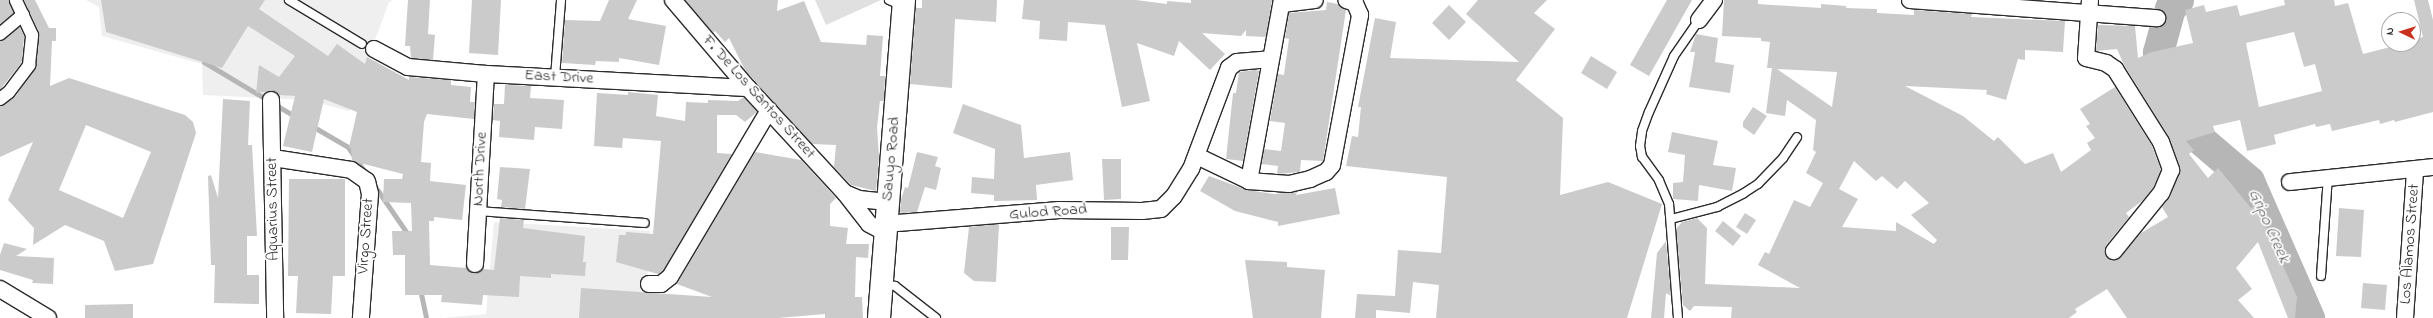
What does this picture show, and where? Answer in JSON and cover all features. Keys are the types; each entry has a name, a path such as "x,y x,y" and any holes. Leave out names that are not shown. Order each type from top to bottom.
{"main road":[{"name":"Sauyo Road","path":"879,318 899,2"}],"street":[{"path":"0,99 8,92 29,65 32,35 16,0"},
{"name":"F. De Los Santos Street","path":"673,0 748,88 846,193 869,224 885,219"},
{"path":"1250,181 1270,59 1282,2 1315,0"},
{"path":"1194,162 1250,181 1289,184 1310,179 1326,172 1332,165 1360,15 1355,3 1346,0"},
{"path":"1699,20 1714,0"},
{"path":"1910,0 2089,7 2157,18"},
{"path":"2089,7 2086,58 2106,63 2115,69 2161,142 2171,170 2161,193 2114,251"},
{"path":"0,34 23,15"},
{"name":"East Drive","path":"368,47 408,67 486,74 748,88"},
{"name":"Gulod Road","path":"885,219 1053,211 1152,211 1168,204 1194,162 1229,68 1237,62 1270,59"},
{"name":"North Drive","path":"474,264 486,74"},
{"name":"Aquarius Street","path":"271,100 275,318"},
{"path":"648,284 661,284 670,277 769,110"},
{"name":"Virgo Street","path":"273,158 351,170 367,182 370,194 361,318"},
{"path":"2290,182 2433,167"},
{"name":"Los Alamos Street","path":"2405,318 2415,170"},
{"name":"F. De Los Santos Street","path":"846,193 859,199 885,219"},
{"path":"0,289 48,318"}],"lane":[{"path":"289,0 368,47"},
{"path":"555,77 561,0"},
{"path":"1678,318 1671,219 1666,192 1642,157 1642,131 1674,56 1699,20"},
{"path":"1671,219 1717,207 1758,184 1783,158 1797,137"},
{"path":"2321,276 2328,177"},
{"path":"478,211 645,223"},
{"path":"880,284 895,286 936,318"}],"shaded area":[{"path":"86,0 393,0 389,2 349,111 308,100 203,95 202,64 102,36 99,7"},
{"path":"815,0 881,0 826,25"},
{"path":"494,222 650,231 645,318 443,318 486,314"}],"building":[{"path":"0,0 9,0 14,13 0,24"},
{"path":"24,0 35,0 49,28 56,28 56,41 52,41 50,86 69,78 185,115 193,122 196,133 153,264 115,271 104,241 65,225 33,245 34,228 8,200 33,142 0,157 0,106 15,97 36,66 39,32","holes":["86,125 151,152 123,218 59,190"]},
{"path":"101,0 265,0 259,9 328,56 337,44 365,64 367,57 409,80 409,77 451,80 451,85 471,87 470,102 475,102 474,119 427,114 424,122 421,162 431,163 430,181 466,185 462,220 434,217 434,221 429,221 430,265 466,268 474,273 483,269 494,270 500,218 524,220 523,228 585,236 583,262 586,262 585,276 551,274 551,278 520,276 519,297 483,295 482,305 441,302 442,295 405,295 405,255 393,255 392,231 412,231 411,203 383,202 384,179 402,179 403,174 352,161 351,148 349,147 357,112 324,99 312,152 283,146 295,96 279,95 271,91 256,93 259,65 279,77 295,56 248,26 222,68 106,32"},
{"path":"408,0 430,0 428,34 435,35 433,60 411,58 410,46 405,46"},
{"path":"472,0 501,0 498,55 469,53"},
{"path":"609,0 637,0 628,19 666,26 659,65 619,58 619,62 596,61 595,65 562,63 565,20 600,21"},
{"path":"685,0 778,0 777,11 804,1 821,42 866,45 867,35 883,36 880,76 885,76 884,101 880,101 877,127 879,157 876,191 851,185 834,167 836,145 812,144 745,70 729,38 725,42 715,31 713,33"},
{"path":"922,0 997,0 996,22 955,19 952,88 910,84 916,8 922,8"},
{"path":"1024,0 1136,0 1167,4 1167,1 1191,3 1191,0 1272,0 1266,37 1246,36 1246,30 1241,36 1202,33 1225,54 1210,70 1179,41 1174,56 1137,43 1150,101 1122,107 1105,25 1068,22 1067,41 1039,39 1040,21 1022,19"},
{"path":"1478,0 1547,0 1534,13 1555,29 1516,80 1563,118 1560,195 1608,182 1662,204 1627,318 1436,318 1439,285 1413,282 1410,313 1376,310 1376,318 1355,318 1357,294 1395,296 1398,250 1441,253 1447,177 1346,166 1352,136 1358,137 1361,107 1358,107 1375,18 1396,22 1390,58 1519,62 1466,14"},
{"path":"1667,0 1692,0 1649,76 1630,65"},
{"path":"1724,0 1758,0 1758,4 1821,8 1821,4 1846,6 1846,8 1877,9 1877,13 1914,15 1914,10 1972,14 1971,17 2065,21 2063,52 2025,50 2025,60 2018,59 2006,100 1986,94 1987,90 1905,86 1963,116 1994,141 1998,137 2025,164 2053,153 2061,172 2091,150 2087,143 2095,138 2086,126 2090,124 2080,109 2115,87 2152,146 2161,170 2153,188 2142,201 2126,213 2129,217 2106,245 2105,255 2113,260 2121,257 2141,233 2168,217 2162,207 2170,197 2180,167 2169,137 2124,65 2117,49 2096,51 2098,25 2135,26 2138,58 2152,52 2193,43 2185,10 2204,5 2206,12 2237,5 2240,16 2285,5 2284,0 2334,0 2335,6 2348,3 2363,54 2381,49 2381,52 2421,52 2421,38 2423,37 2421,29 2421,12 2417,12 2414,0 2428,0 2433,20 2433,112 2395,122 2394,120 2380,124 2379,120 2332,131 2330,124 2316,127 2315,124 2274,135 2276,144 2247,151 2240,120 2213,126 2215,132 2186,141 2194,150 2189,154 2208,178 2218,168 2251,208 2256,205 2297,297 2295,318 2288,318 2258,242 2236,268 2252,289 2238,300 2254,318 2127,318 2107,289 2075,309 2077,312 2069,318 1731,318 1732,307 1694,306 1690,311 1683,305 1676,229 1682,222 1697,218 1707,228 1705,284 1800,288 1758,265 1765,252 1769,254 1794,200 1810,207 1823,183 1806,173 1816,152 1813,150 1816,120 1787,100 1785,116 1766,113 1772,68 1767,68 1770,42 1761,41 1761,38 1722,36","holes":["2294,32 2304,67 2315,64 2322,91 2259,107 2246,43","1777,69 1837,72 1832,107","1854,161 1876,181 1882,176 1897,189 1905,181 1929,203 1911,215 1937,240 1934,244 1896,222 1896,231 1842,227 1858,199 1839,189"]},
{"path":"1327,2 1338,4 1346,10 1323,161 1301,160 1300,172 1277,174 1278,166 1262,164 1264,149 1281,151 1285,123 1270,121 1278,74 1284,75 1289,39 1285,38 1289,13 1326,10"},
{"path":"1449,5 1466,22 1449,40 1432,23"},
{"path":"20,27 24,36 22,62 0,90 0,41"},
{"path":"1696,34 1718,38 1715,62 1734,65 1730,93 1689,87 1695,52 1690,52"},
{"path":"1591,56 1617,72 1607,89 1581,73"},
{"path":"1259,71 1243,161 1226,159 1233,93 1236,93 1239,72"},
{"path":"505,85 531,86 530,98 564,100 562,129 535,127 534,140 499,137 500,121 493,120 494,104 504,104"},
{"path":"628,92 658,95 656,116 685,121 686,102 708,103 708,100 738,101 744,97 757,112 745,122 736,115 717,115 717,153 732,154 663,271 658,274 616,262 619,235 626,235 626,232 653,234 661,141 623,138 622,148 594,146 597,93 628,95"},
{"path":"223,99 250,101 248,145 252,145 257,236 247,236 247,275 259,275 259,304 214,303 215,265 211,265 208,176 211,175 218,198"},
{"path":"963,104 1021,125 1024,158 1070,152 1073,180 1036,185 1037,200 994,201 994,195 971,193 972,177 994,179 995,149 953,133"},
{"path":"1753,107 1767,116 1754,135 1743,127 1743,122"},
{"path":"1672,132 1718,141 1713,165 1736,168 1732,191 1699,185 1698,201 1673,199 1673,183 1683,182 1685,155 1668,152"},
{"path":"755,152 801,160 836,198 830,204 830,226 848,228 846,244 869,244 868,258 856,257 855,297 862,297 863,318 825,318 825,314 778,318 579,318 581,288 712,297 677,284"},
{"path":"917,152 938,157 935,166 941,168 936,190 925,187 917,212 903,213 900,212 901,200 905,187 908,188"},
{"path":"1102,159 1121,159 1121,199 1104,200"},
{"path":"500,167 530,169 525,209 501,207 502,200 497,199"},
{"path":"1209,176 1247,190 1274,194 1297,192 1296,195 1335,188 1340,214 1278,226 1278,222 1235,211 1200,191"},
{"path":"289,179 345,179 345,276 333,276 331,314 296,313 298,276 288,276"},
{"path":"2339,208 2364,210 2361,257 2336,256"},
{"path":"1745,213 1756,220 1747,234 1736,227"},
{"path":"1723,221 1741,236 1733,246 1715,231"},
{"path":"999,224 996,282 974,281 964,273 969,227"},
{"path":"1111,227 1129,227 1128,260 1111,260"},
{"path":"1666,241 1671,296 1666,293 1664,318 1651,318 1657,253"},
{"path":"4,243 27,249 16,256 54,258 53,284 32,283 33,280 0,270 0,255"},
{"path":"1245,260 1287,262 1287,267 1325,270 1321,318 1253,318"},
{"path":"2363,283 2387,285 2385,310 2361,308"},
{"path":"133,304 133,318 85,318 85,305"}],"waterway":[{"name":"Gripo Creek","path":"2178,0 2170,8 2158,52 2188,129 2249,181 2309,318"},
{"path":"204,62 296,117"},
{"path":"312,126 348,147 365,172"},
{"path":"374,185 409,236"},
{"path":"420,289 426,318"}]}
